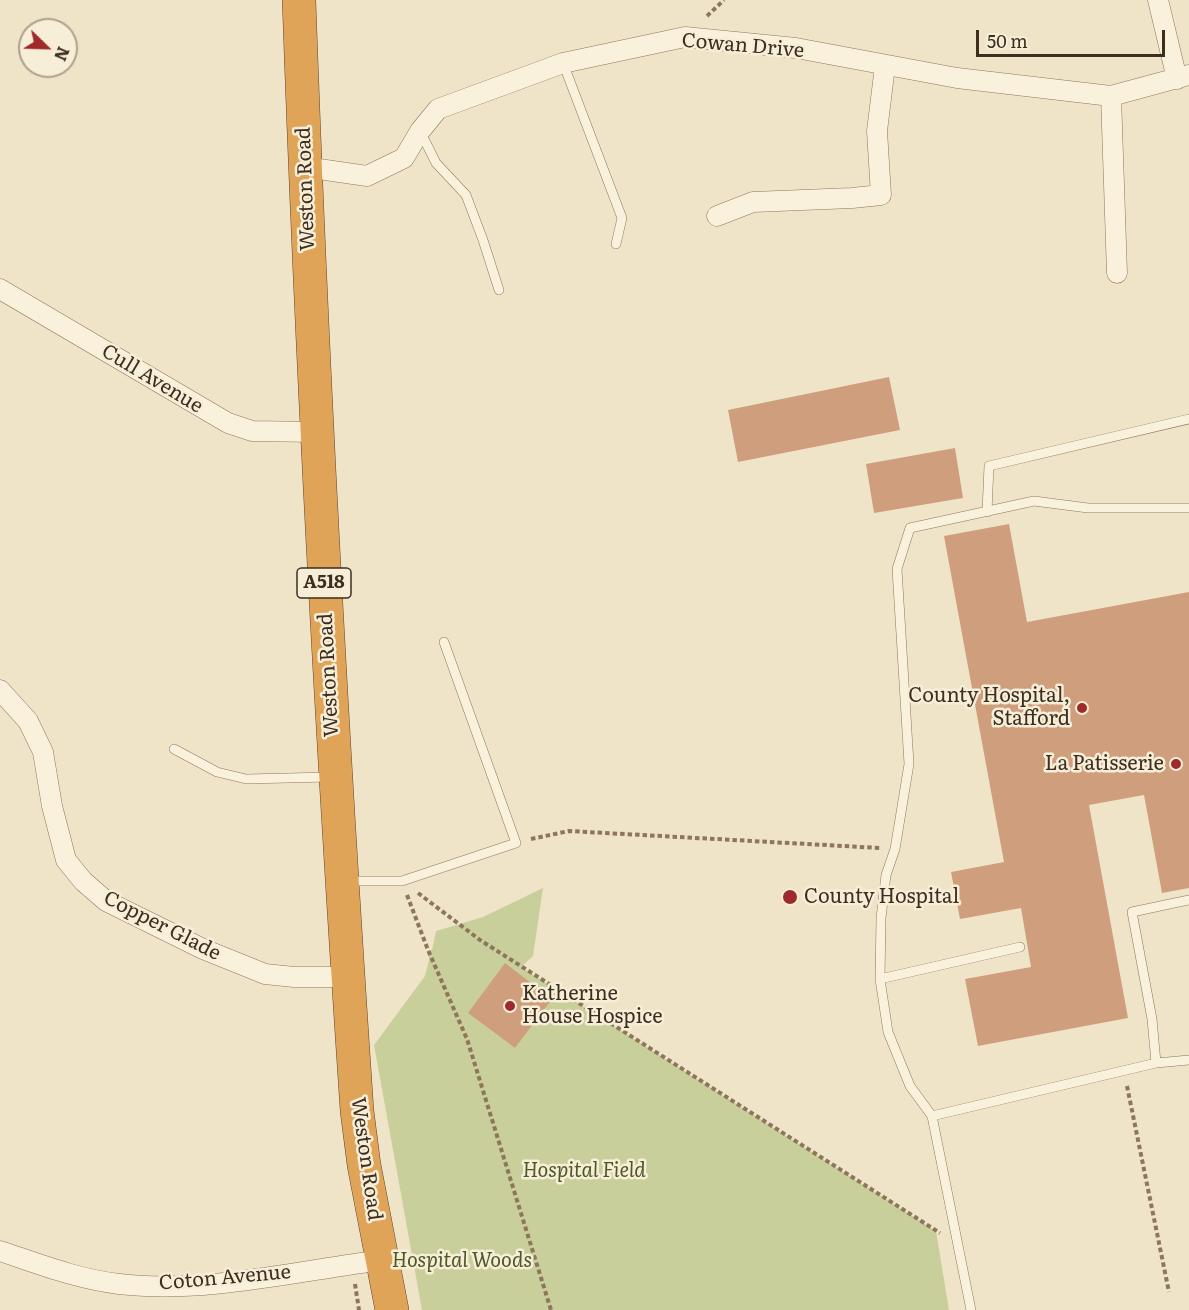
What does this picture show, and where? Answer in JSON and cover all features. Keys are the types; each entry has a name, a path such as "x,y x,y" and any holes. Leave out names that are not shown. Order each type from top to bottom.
{"highway":[{"name":"Weston Road","path":"298,0 316,432 335,777 357,1111 364,1165 392,1310"}],"street":[{"path":"1158,0 1183,77"},
{"name":"Cowan Drive","path":"305,167 367,176 404,158 420,131 438,109 563,63 685,38 796,48 957,78 1111,96 1183,77"},
{"path":"717,216 753,202 881,195 877,131 885,66"},
{"path":"1111,96 1117,273"},
{"name":"Cull Avenue","path":"0,289 228,423 252,431 316,432"},
{"name":"Copper Glade","path":"0,690 28,721 43,753 52,806 66,860 83,881 106,901 203,949 265,974 294,977 348,977"},
{"name":"Coton Avenue","path":"0,1251 92,1279 120,1284 154,1286 219,1283 382,1260"}],"lane":[{"path":"563,63 622,218 616,244"},
{"path":"420,131 436,163 466,195 499,290"},
{"path":"987,512 989,466 1189,419"},
{"path":"971,1310 933,1116 910,1086 888,1032 880,980 881,918 886,875 895,849 909,764 897,569 910,528 1034,501 1088,508 1189,508"},
{"path":"343,881 402,881 516,843 444,642"},
{"path":"174,749 218,772 246,779 335,777"},
{"path":"1156,1063 1152,1019 1132,912 1189,900"},
{"path":"880,980 1020,947"},
{"path":"933,1116 1124,1070 1156,1063 1189,1060"}],"path":[{"path":"516,843 569,831 895,849"},
{"path":"402,881 480,940 958,1245"},
{"path":"402,881 428,950 467,1039 551,1310"},
{"path":"1124,1070 1169,1292"}],"green space":[{"name":"Hospital Field","path":"543,888 533,956 521,967 936,1231 949,1310 422,1310 374,1045 425,976 429,960 428,950 432,950 436,931 483,917"}],"building":[{"path":"889,377 900,430 738,462 728,410"},
{"path":"955,448 963,498 874,513 866,464"},
{"name":"County Hospital, Stafford","path":"1009,524 1027,622 1189,592 1189,888 1162,893 1144,795 1089,805 1128,1018 978,1046 965,979 1031,967 1021,908 960,919 951,872 1004,862 944,536"},
{"name":"Katherine House Hospice","path":"505,963 552,999 515,1048 468,1013"}],"place":[{"name":"County Hospital, Stafford","path":"1082,708"},
{"name":"La Patisserie","path":"1176,764"},
{"name":"County Hospital","path":"790,897"},
{"name":"Katherine House Hospice","path":"510,1006"}],"park label":[{"name":"Hospital Woods","path":"462,1261"}]}
